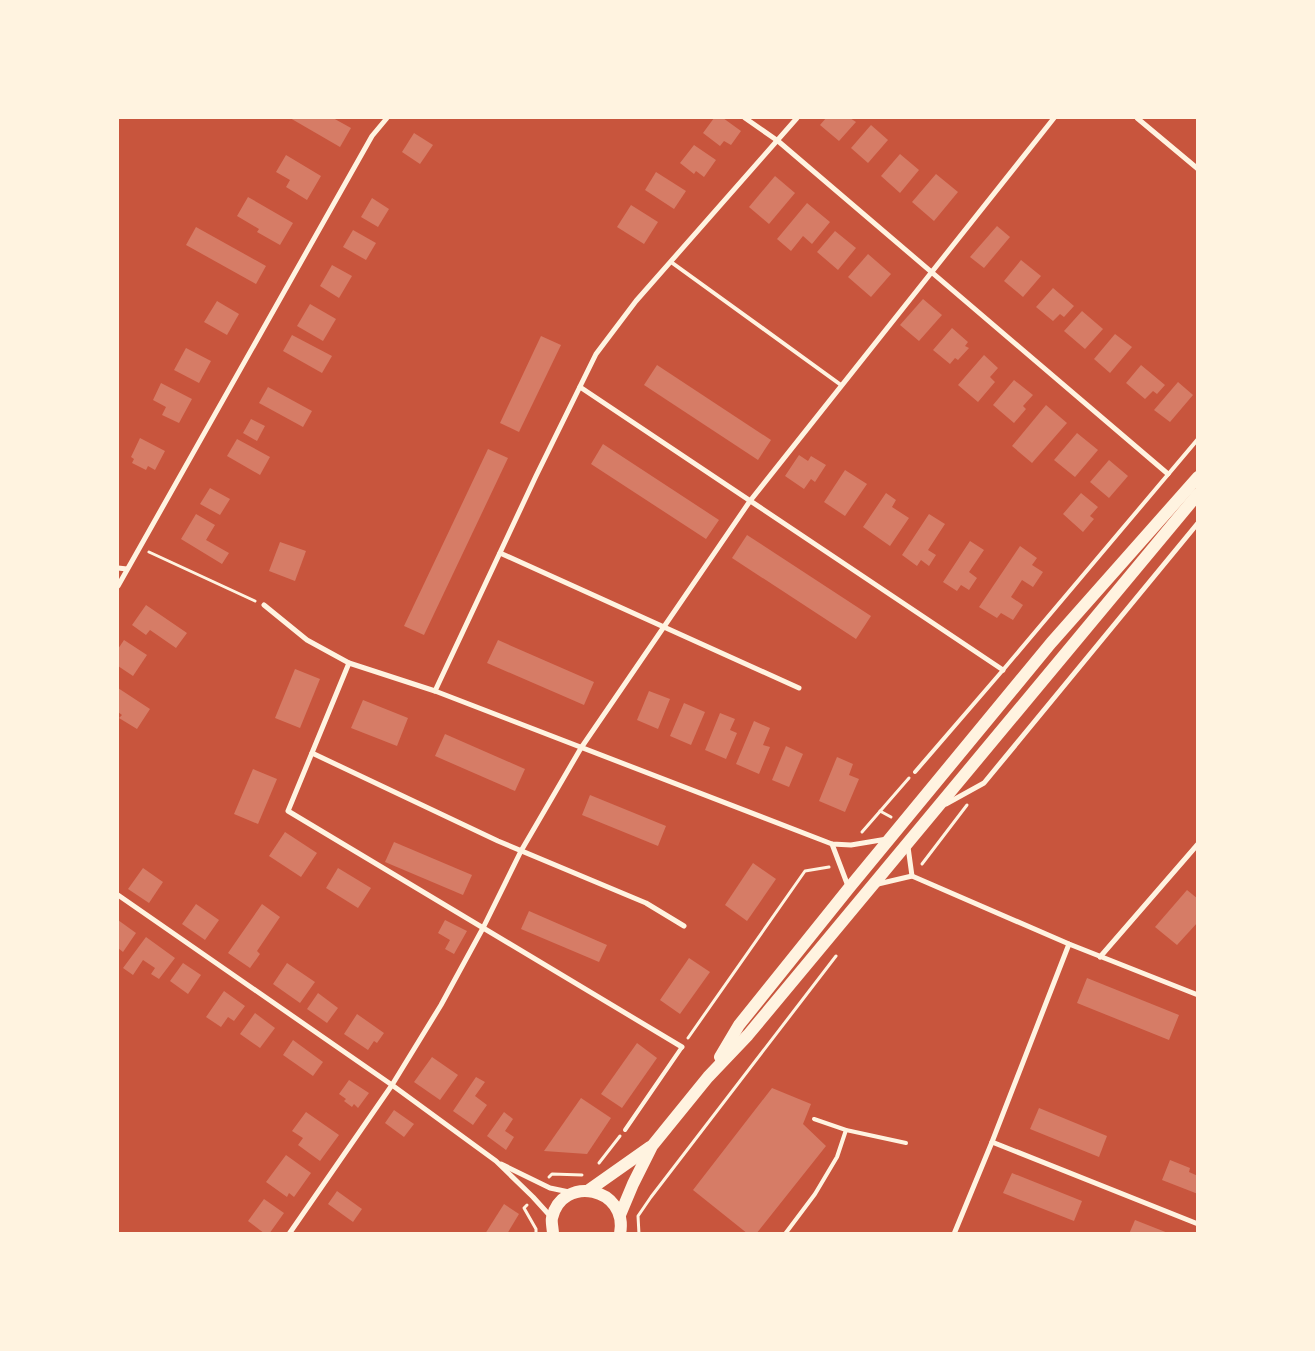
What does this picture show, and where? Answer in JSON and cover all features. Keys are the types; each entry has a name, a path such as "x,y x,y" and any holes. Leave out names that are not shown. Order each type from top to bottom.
{"main road":[{"path":"708,1077 739,1025 849,888 1051,643 1198,477"},
{"path":"620,1215 652,1146 708,1077 748,1036 1198,494"},
{"path":"553,1234 552,1218 559,1203 572,1193 589,1190 652,1146"},
{"path":"589,1190 602,1194 613,1203 620,1215 622,1233"}],"street":[{"path":"118,586 372,136 387,118"},
{"path":"745,118 778,141 930,273 1168,474"},
{"path":"435,691 596,354 636,301 797,118"},
{"path":"289,1234 392,1085 441,1005 483,928 521,851 581,748 750,501 1054,118"},
{"path":"1137,118 1198,169"},
{"path":"580,387 1003,670"},
{"path":"935,811 984,783 1198,523"},
{"path":"500,552 798,688"},
{"path":"118,568 127,569"},
{"path":"264,605 307,640 349,664 435,691 832,844 851,845 890,838"},
{"path":"349,664 288,812 682,1047"},
{"path":"312,753 521,851 646,903 684,926"},
{"path":"907,843 912,876"},
{"path":"832,844 849,888"},
{"path":"1100,957 1198,844"},
{"path":"873,884 912,876 1100,957 1198,995"},
{"path":"118,895 392,1085 496,1161 552,1218"},
{"path":"954,1234 1069,944"},
{"path":"992,1142 1198,1224"},
{"path":"496,1161 550,1188 572,1193"}],"lane":[{"path":"671,262 841,386"},
{"path":"915,772 1198,439"},
{"path":"625,1130 682,1047"},
{"path":"814,1119 846,1130 906,1144"},
{"path":"785,1234 815,1194 837,1157 846,1130"}],"path":[{"path":"140,548 264,605"},
{"path":"860,834 915,772"},
{"path":"921,865 984,783"},
{"path":"682,1047 805,871 832,866"},
{"path":"639,1234 638,1216 651,1197 838,952"},
{"path":"601,1162 625,1130"}],"building":[{"path":"290,118 333,118 351,128 340,147"},
{"path":"714,118 723,118 741,131 731,145 724,141 720,146 703,133"},
{"path":"826,118 850,118 856,122 839,141 820,125"},
{"path":"871,125 888,140 868,163 851,148"},
{"path":"414,133 433,145 420,164 402,152"},
{"path":"694,145 716,160 704,177 696,171 694,174 680,163"},
{"path":"900,154 919,170 900,193 881,176"},
{"path":"286,155 321,176 307,200 286,187 290,180 276,172"},
{"path":"656,172 686,191 674,209 645,190"},
{"path":"936,174 958,192 934,221 912,202"},
{"path":"775,176 795,193 769,224 749,207"},
{"path":"248,197 293,223 280,245 257,232 259,229 237,216"},
{"path":"372,198 389,209 378,227 361,217"},
{"path":"807,203 830,222 812,244 803,236 791,251 777,239"},
{"path":"631,205 658,222 644,244 617,227"},
{"path":"997,226 1010,237 984,268 970,257"},
{"path":"196,227 266,266 256,284 186,245"},
{"path":"353,230 376,243 366,260 343,247"},
{"path":"835,231 856,248 838,270 817,252"},
{"path":"868,254 891,274 871,297 848,277"},
{"path":"1021,260 1041,276 1023,297 1004,281"},
{"path":"332,265 352,276 339,298 320,286"},
{"path":"1053,288 1074,306 1064,317 1060,314 1053,321 1036,307"},
{"path":"923,299 942,315 919,341 900,325"},
{"path":"217,301 239,314 227,335 204,322"},
{"path":"310,304 336,319 323,341 297,326"},
{"path":"1082,311 1103,329 1085,349 1064,331"},
{"path":"952,328 968,342 965,346 969,348 958,360 955,358 950,364 933,350"},
{"path":"1115,334 1132,347 1110,373 1094,359"},
{"path":"292,335 332,356 322,373 283,351"},
{"path":"541,336 561,345 519,432 500,423"},
{"path":"186,348 211,361 199,383 174,370"},
{"path":"984,355 998,368 990,377 995,382 978,402 958,385"},
{"path":"657,365 771,440 758,460 644,385"},
{"path":"1141,365 1165,385 1157,394 1153,391 1145,399 1126,383"},
{"path":"1014,380 1033,395 1023,406 1026,409 1014,423 993,405"},
{"path":"1178,382 1193,395 1170,422 1154,410"},
{"path":"161,383 192,399 179,423 162,415 166,407 153,400"},
{"path":"268,387 312,411 303,427 259,403"},
{"path":"1046,405 1067,423 1032,463 1012,446"},
{"path":"251,419 265,426 257,441 243,433"},
{"path":"1077,433 1098,450 1075,477 1054,460"},
{"path":"140,438 165,451 155,470 148,466 146,470 132,463 134,459 131,457"},
{"path":"237,439 270,457 260,475 227,456"},
{"path":"603,444 719,520 706,539 591,464"},
{"path":"488,449 508,458 424,635 404,626"},
{"path":"799,455 808,461 811,456 826,465 815,482 811,479 804,489 785,476"},
{"path":"1109,460 1128,476 1109,498 1090,482"},
{"path":"845,470 867,484 845,516 824,502"},
{"path":"210,488 230,499 220,515 200,504"},
{"path":"886,493 896,500 892,507 909,518 890,546 863,527"},
{"path":"1081,493 1098,507 1090,516 1094,519 1083,532 1063,514"},
{"path":"196,514 215,525 206,540 229,553 222,564 181,539"},
{"path":"929,514 945,524 928,550 936,555 929,566 921,560 917,566 902,555"},
{"path":"747,535 871,616 856,639 732,558"},
{"path":"970,541 984,550 969,572 977,578 969,590 961,585 957,591 943,582"},
{"path":"280,542 306,551 295,581 269,571"},
{"path":"1020,546 1037,558 1032,565 1043,572 1033,587 1022,580 1011,597 1023,605 1013,620 1001,613 997,618 979,607"},
{"path":"146,605 187,633 176,648 150,630 146,635 132,625"},
{"path":"124,640 147,655 133,676 118,666 118,649"},
{"path":"498,640 594,682 584,705 487,663"},
{"path":"295,669 320,679 300,728 275,718"},
{"path":"118,688 150,709 137,729 119,718 122,715 118,712"},
{"path":"649,691 670,699 658,729 637,720"},
{"path":"363,700 408,718 397,746 351,728"},
{"path":"684,703 705,712 691,745 670,736"},
{"path":"720,713 735,719 730,730 737,733 726,759 705,750"},
{"path":"754,721 770,728 763,745 770,747 759,774 736,764"},
{"path":"445,734 525,769 515,791 435,756"},
{"path":"786,746 803,754 789,787 772,780"},
{"path":"837,757 853,764 849,775 859,779 845,812 819,801"},
{"path":"253,769 277,779 258,824 234,814"},
{"path":"590,795 666,826 658,846 582,815"},
{"path":"285,832 317,853 301,877 269,856"},
{"path":"394,842 472,875 463,895 385,862"},
{"path":"753,863 776,879 747,921 725,905"},
{"path":"143,868 163,882 149,903 128,889"},
{"path":"338,868 371,888 358,908 326,888"},
{"path":"1187,890 1198,899 1198,922 1177,945 1155,927"},
{"path":"196,904 219,920 205,940 182,924"},
{"path":"262,904 280,917 257,951 260,954 250,968 228,953"},
{"path":"529,911 607,945 599,962 521,929"},
{"path":"118,920 136,933 123,952 118,948"},
{"path":"445,920 467,931 454,954 445,949 450,940 438,933"},
{"path":"146,937 175,958 159,979 151,974 155,968 143,960 133,975 123,968"},
{"path":"689,958 710,972 680,1014 660,1000"},
{"path":"183,963 201,975 188,994 170,981"},
{"path":"287,963 315,982 300,1003 273,984"},
{"path":"1087,978 1179,1015 1169,1040 1077,1003"},
{"path":"224,991 245,1006 234,1021 228,1017 221,1027 206,1017"},
{"path":"318,993 338,1008 327,1023 307,1009"},
{"path":"255,1013 275,1028 260,1048 240,1034"},
{"path":"357,1014 384,1033 377,1043 374,1041 368,1050 344,1034"},
{"path":"293,1040 323,1062 313,1076 283,1055"},
{"path":"637,1043 657,1058 622,1108 601,1094"},
{"path":"432,1057 458,1075 440,1100 414,1082"},
{"path":"476,1077 485,1082 475,1096 487,1105 473,1125 453,1111"},
{"path":"349,1080 369,1093 358,1108 354,1104 352,1107 339,1094"},
{"path":"772,1088 811,1104 803,1124 826,1146 756,1234 748,1234 693,1190"},
{"path":"581,1098 611,1118 587,1154 544,1151"},
{"path":"1039,1108 1107,1136 1099,1157 1030,1129"},
{"path":"394,1110 414,1124 404,1137 385,1123"},
{"path":"306,1112 339,1135 320,1161 298,1145 303,1138 292,1131"},
{"path":"504,1112 513,1119 505,1131 514,1137 506,1150 487,1136"},
{"path":"286,1155 311,1173 294,1197 289,1193 287,1197 266,1182"},
{"path":"1170,1160 1190,1168 1189,1172 1198,1176 1198,1194 1162,1180"},
{"path":"1012,1173 1082,1201 1074,1221 1003,1193"},
{"path":"337,1191 362,1209 353,1222 328,1204"},
{"path":"264,1199 284,1213 269,1234 265,1234 248,1221"},
{"path":"504,1204 519,1214 507,1234 485,1234"},
{"path":"1135,1220 1168,1233 1168,1234 1129,1234"}]}
